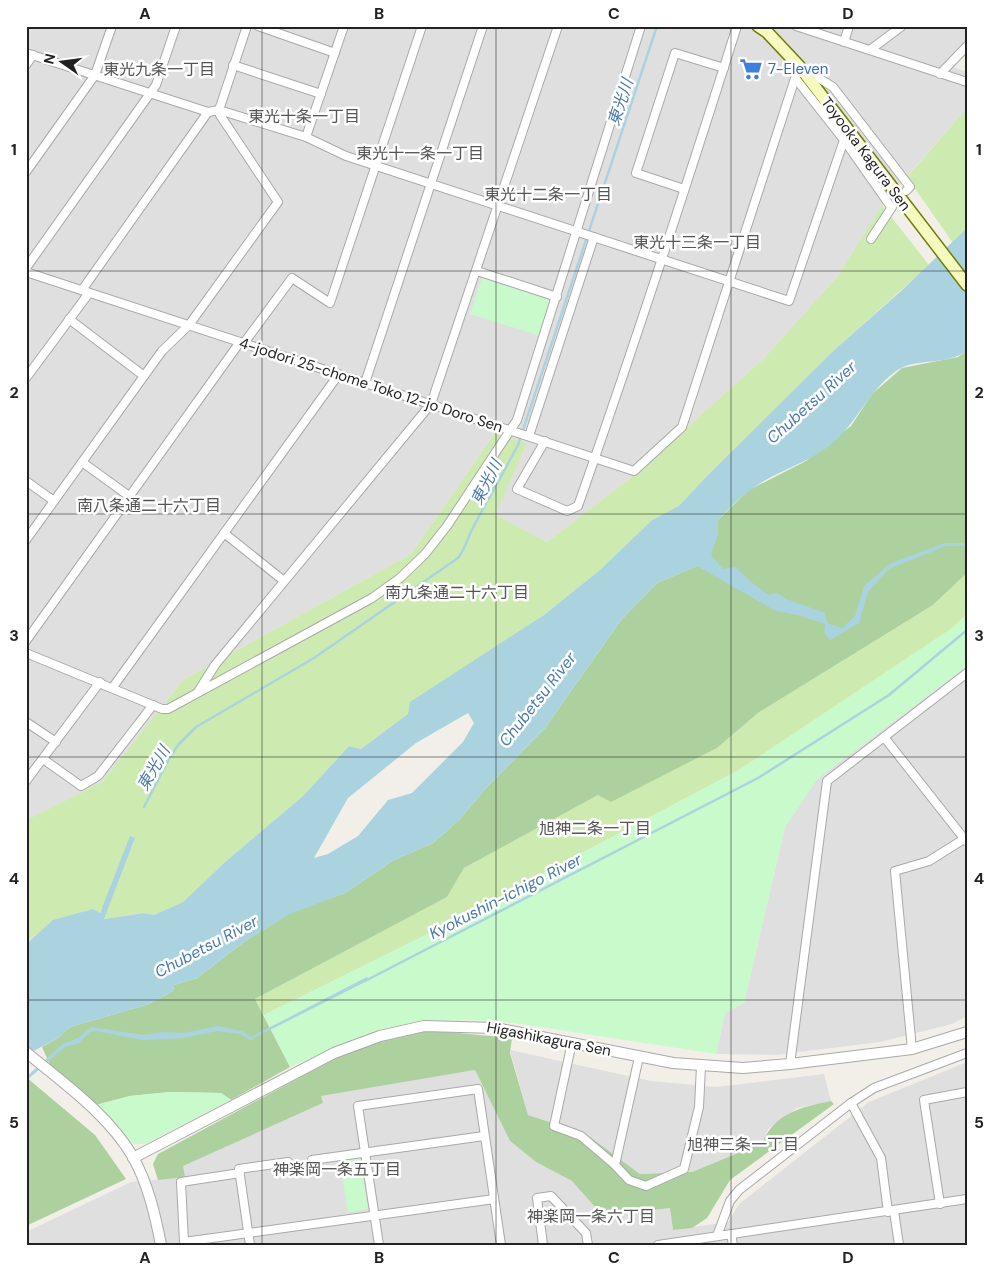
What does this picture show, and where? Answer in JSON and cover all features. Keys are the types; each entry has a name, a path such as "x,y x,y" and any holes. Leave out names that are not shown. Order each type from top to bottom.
{"main road":[{"name":"Toyooka Kagura Sen","path":"765,28 799,66 967,285"}],"street":[{"path":"26,172 95,75 112,26"},
{"path":"26,268 151,94 156,85 176,26"},
{"path":"26,540 162,351 189,325 278,202 220,116 219,110 246,26"},
{"path":"258,26 335,53"},
{"path":"306,137 344,26"},
{"path":"26,641 242,342 292,278 330,303 422,26"},
{"path":"365,383 483,26"},
{"path":"197,694 215,665 431,404 558,26"},
{"name":"4-jodori 25-chome Toko 12-jo Doro Sen","path":"521,433 517,420 557,297 586,234 641,26"},
{"path":"546,441 517,489 567,511 578,506 595,458 662,259 737,26"},
{"path":"796,26 967,82"},
{"path":"844,42 849,26"},
{"path":"870,50 902,26"},
{"path":"940,74 967,46"},
{"path":"684,189 636,173 675,53 724,68"},
{"path":"26,65 30,54 208,112 219,110 306,137 346,156 430,185 790,301 844,140"},
{"path":"234,65 321,94"},
{"path":"521,433 634,471 682,427 731,282 799,66 833,87 910,187 906,191"},
{"path":"796,79 844,140 891,207 871,239"},
{"path":"26,378 69,319 208,112"},
{"path":"27,655 113,687 152,706 168,709 372,598 400,578 425,554 447,526 490,457 521,433 586,234"},
{"path":"477,271 557,297"},
{"name":"4-jodori 25-chome Toko 12-jo Doro Sen","path":"26,272 521,433"},
{"path":"69,319 144,376"},
{"path":"113,687 339,374"},
{"path":"82,462 130,496"},
{"path":"26,481 54,501"},
{"path":"224,533 284,581"},
{"path":"790,1064 827,781 967,673"},
{"path":"26,781 100,682"},
{"path":"43,759 81,786 98,776 152,706"},
{"path":"26,722 56,742"},
{"path":"884,737 965,841 929,860 895,871 912,1049"},
{"name":"Higashikagura Sen","path":"133,1158 334,1053 380,1036 424,1026 469,1026 525,1032 639,1057 701,1066 743,1068 912,1049 967,1032"},
{"path":"572,1042 554,1126 581,1136 616,1165 629,1180 646,1186 684,1169 699,1107 701,1066"},
{"path":"26,1052 90,1106 111,1128 133,1158 149,1193 161,1245"},
{"path":"717,1236 730,1201 739,1190 850,1103 874,1088 902,1076 967,1053"},
{"path":"616,1165 639,1057"},
{"path":"379,1245 358,1106 478,1089 501,1245"},
{"path":"940,1204 924,1100 967,1092"},
{"path":"850,1103 881,1158 899,1245"},
{"path":"312,1160 484,1136"},
{"path":"250,1245 239,1168 288,1162"},
{"path":"240,1173 181,1182 184,1242 494,1199"},
{"path":"543,1245 537,1198 551,1196 586,1233 588,1245"},
{"path":"658,1245 967,1200"},
{"path":"731,1234 732,1245"}],"shaded area":[{"path":"26,26 967,26 967,53 954,67 967,72 967,108 882,205 837,277 763,359 633,476 547,542 494,515 527,443 495,433 411,554 183,680 102,782 26,820"},
{"path":"967,666 967,1016 952,1024 880,1042 775,1055 716,1054 725,1013 744,1003 785,827 817,779"},
{"path":"510,1050 651,1081 717,1087 824,1074 831,1101 797,1108 768,1129 762,1143 692,1172 640,1174 586,1134 528,1115"},
{"path":"967,1062 967,1245 26,1245 26,1232 131,1182 184,1177 182,1166 323,1103 320,1096 475,1070 510,1141 536,1162 572,1181 603,1216 670,1208 673,1230 728,1222 739,1204 869,1102"}],"green space":[{"path":"967,108 967,228 953,243 907,177"},
{"path":"882,205 929,265 833,351 707,476 679,507 652,520 601,569 544,615 361,749 349,746 303,796 225,862 183,902 154,915 144,913 103,919 135,838 99,914 93,909 66,918 49,926 26,944 26,820 102,782 183,680 411,554 495,433 527,443 495,515 547,542 633,476 763,359 837,277"},
{"path":"482,278 552,301 541,336 470,314"},
{"path":"967,351 967,573 933,605 758,713 717,748 611,802 598,795 464,868 447,897 255,999 290,1067 231,1100 221,1093 170,1092 130,1096 96,1105 50,1065 42,1047 58,1038 70,1027 149,1004 173,991 174,985 197,978 245,941 290,913 345,893 394,860 433,843 460,819 485,789 545,728 621,620 657,583 697,566 718,534 718,520 749,490 806,461 851,426 872,394 902,368 958,357"},
{"path":"967,573 967,614 951,629 739,770 436,930 264,1015 255,999 447,897 464,868 598,795 611,801 717,748 758,713 933,605"},
{"path":"967,614 967,666 817,779 785,827 744,1003 725,1013 716,1054 514,1023 470,1020 421,1021 375,1031 290,1067 264,1015 436,930 739,770 951,629"},
{"path":"424,1030 512,1038 510,1053 528,1115 586,1134 640,1174 692,1172 762,1143 774,1125 790,1113 831,1101 834,1104 730,1180 707,1218 692,1228 673,1230 670,1208 603,1216 572,1181 536,1162 510,1141 475,1070 321,1096 323,1103 183,1166 185,1177 158,1180 153,1164 158,1154 334,1059 381,1041"},
{"path":"26,1077 95,1135 126,1179 26,1226"},
{"path":"170,1092 221,1093 231,1100 145,1144 133,1144 96,1105 130,1096"},
{"path":"360,1158 368,1209 348,1212 340,1161"}],"water":[{"name":"Chubetsu River","path":"967,228 967,351 950,358 908,365 890,376 872,395 848,427 829,446 758,484 718,520 718,534 711,555 723,569 735,567 769,595 777,593 786,599 825,613 827,623 842,628 855,616 864,586 891,563 945,543 967,543 967,546 946,546 889,569 868,592 859,623 830,640 824,633 825,624 798,615 776,611 697,566 657,583 621,620 545,728 485,789 460,819 433,843 394,860 345,893 290,914 245,941 197,978 174,985 173,991 149,1004 70,1027 58,1038 26,1055 26,944 53,920 93,909 100,913 130,836 135,838 104,919 144,913 154,915 183,902 225,862 303,796 349,746 361,749 408,714 410,702 544,615 601,569 652,520 679,506 833,351 901,291","holes":["468,713 474,723 463,742 412,793 388,800 358,836 328,854 314,858 348,798 416,743"]},
{"path":"367,977 369,980 250,1040 240,1034 217,1031 184,1038 143,1040 96,1031 90,1032 79,1043 65,1047 26,1081 26,1077 63,1044 78,1038 91,1027 144,1035 163,1032 184,1033 217,1026 242,1031 251,1037"}],"waterway":[{"name":"東光川","path":"144,807 170,757 179,744 196,727 314,658 458,558 461,554 518,445 657,26"},
{"name":"Kyokushin-ichigo River","path":"365,981 758,778 889,695 967,630"}],"place":[{"name":"7-Eleven","path":"751,69"}],"district":[{"name":"東光九条一丁目","path":"159,69"},
{"name":"東光十条一丁目","path":"304,116"},
{"name":"東光十一条一丁目","path":"420,153"},
{"name":"東光十二条一丁目","path":"548,194"},
{"name":"東光十三条一丁目","path":"697,242"},
{"name":"南八条通二十六丁目","path":"149,505"},
{"name":"南九条通二十六丁目","path":"457,592"},
{"name":"旭神二条一丁目","path":"595,828"},
{"name":"旭神三条一丁目","path":"743,1144"},
{"name":"神楽岡一条五丁目","path":"337,1169"},
{"name":"神楽岡一条六丁目","path":"591,1216"}]}
